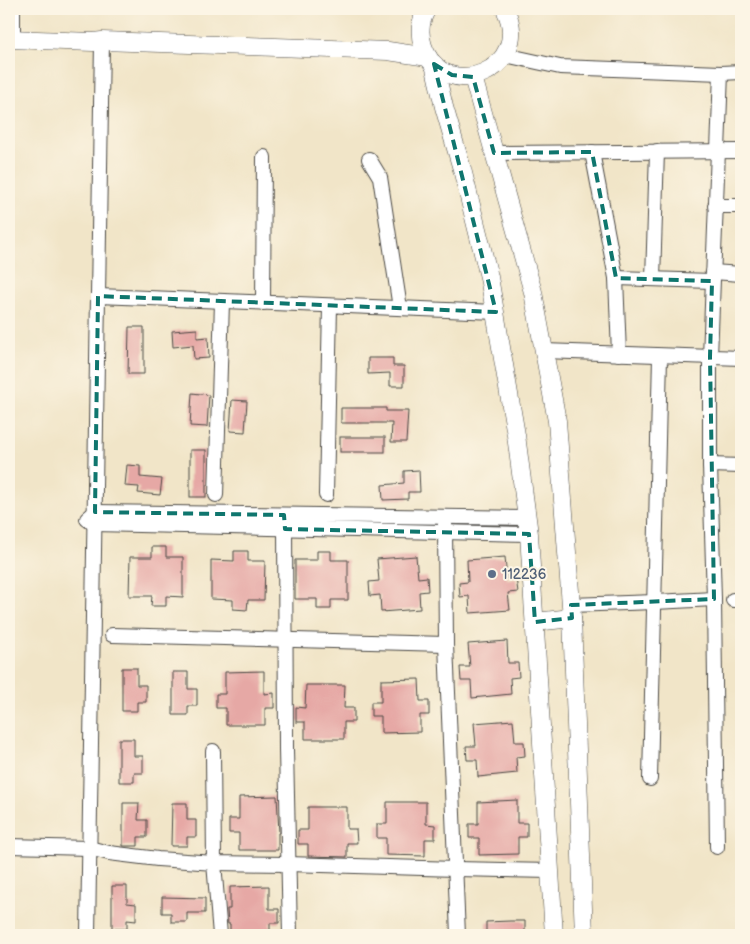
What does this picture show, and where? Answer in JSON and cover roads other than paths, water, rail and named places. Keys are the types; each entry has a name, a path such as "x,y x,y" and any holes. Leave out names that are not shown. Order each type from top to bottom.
{"main road":[{"path":"427,9 422,20 422,43 431,61 464,178 489,278 516,435 528,526 554,935"},
{"path":"11,39 379,50 431,61 440,69 452,75 473,77 488,72 505,55 511,32 509,17 505,9"},
{"path":"473,77 533,292 557,421 571,612 584,935"},
{"path":"535,622 571,612"}],"street":[{"path":"11,39 13,9"},
{"path":"80,935 85,848 98,296 98,41"},
{"path":"92,518 98,41"},
{"path":"505,55 560,67 721,73 741,72"},
{"path":"716,847 710,357 721,73"},
{"path":"653,279 657,151"},
{"path":"494,153 741,151"},
{"path":"592,152 616,278 619,354"},
{"path":"263,303 264,157"},
{"path":"369,159 380,177 400,308"},
{"path":"715,206 741,206"},
{"path":"616,278 653,279 741,274"},
{"path":"98,296 496,312"},
{"path":"216,496 222,302"},
{"path":"326,495 330,306"},
{"path":"544,351 741,358"},
{"path":"650,779 660,356"},
{"path":"710,465 741,466"},
{"path":"285,522 445,517 528,526"},
{"path":"445,517 446,644 458,935"},
{"path":"92,518 285,522 446,533 528,526"},
{"path":"285,522 290,935"},
{"path":"571,612 655,602 714,598"},
{"path":"112,635 446,644"},
{"path":"213,750 214,863 220,935"},
{"path":"9,846 85,848 158,859 214,863 551,871"},
{"path":"85,848 88,935"}],"place":[{"name":"112236","path":"492,574"}]}
